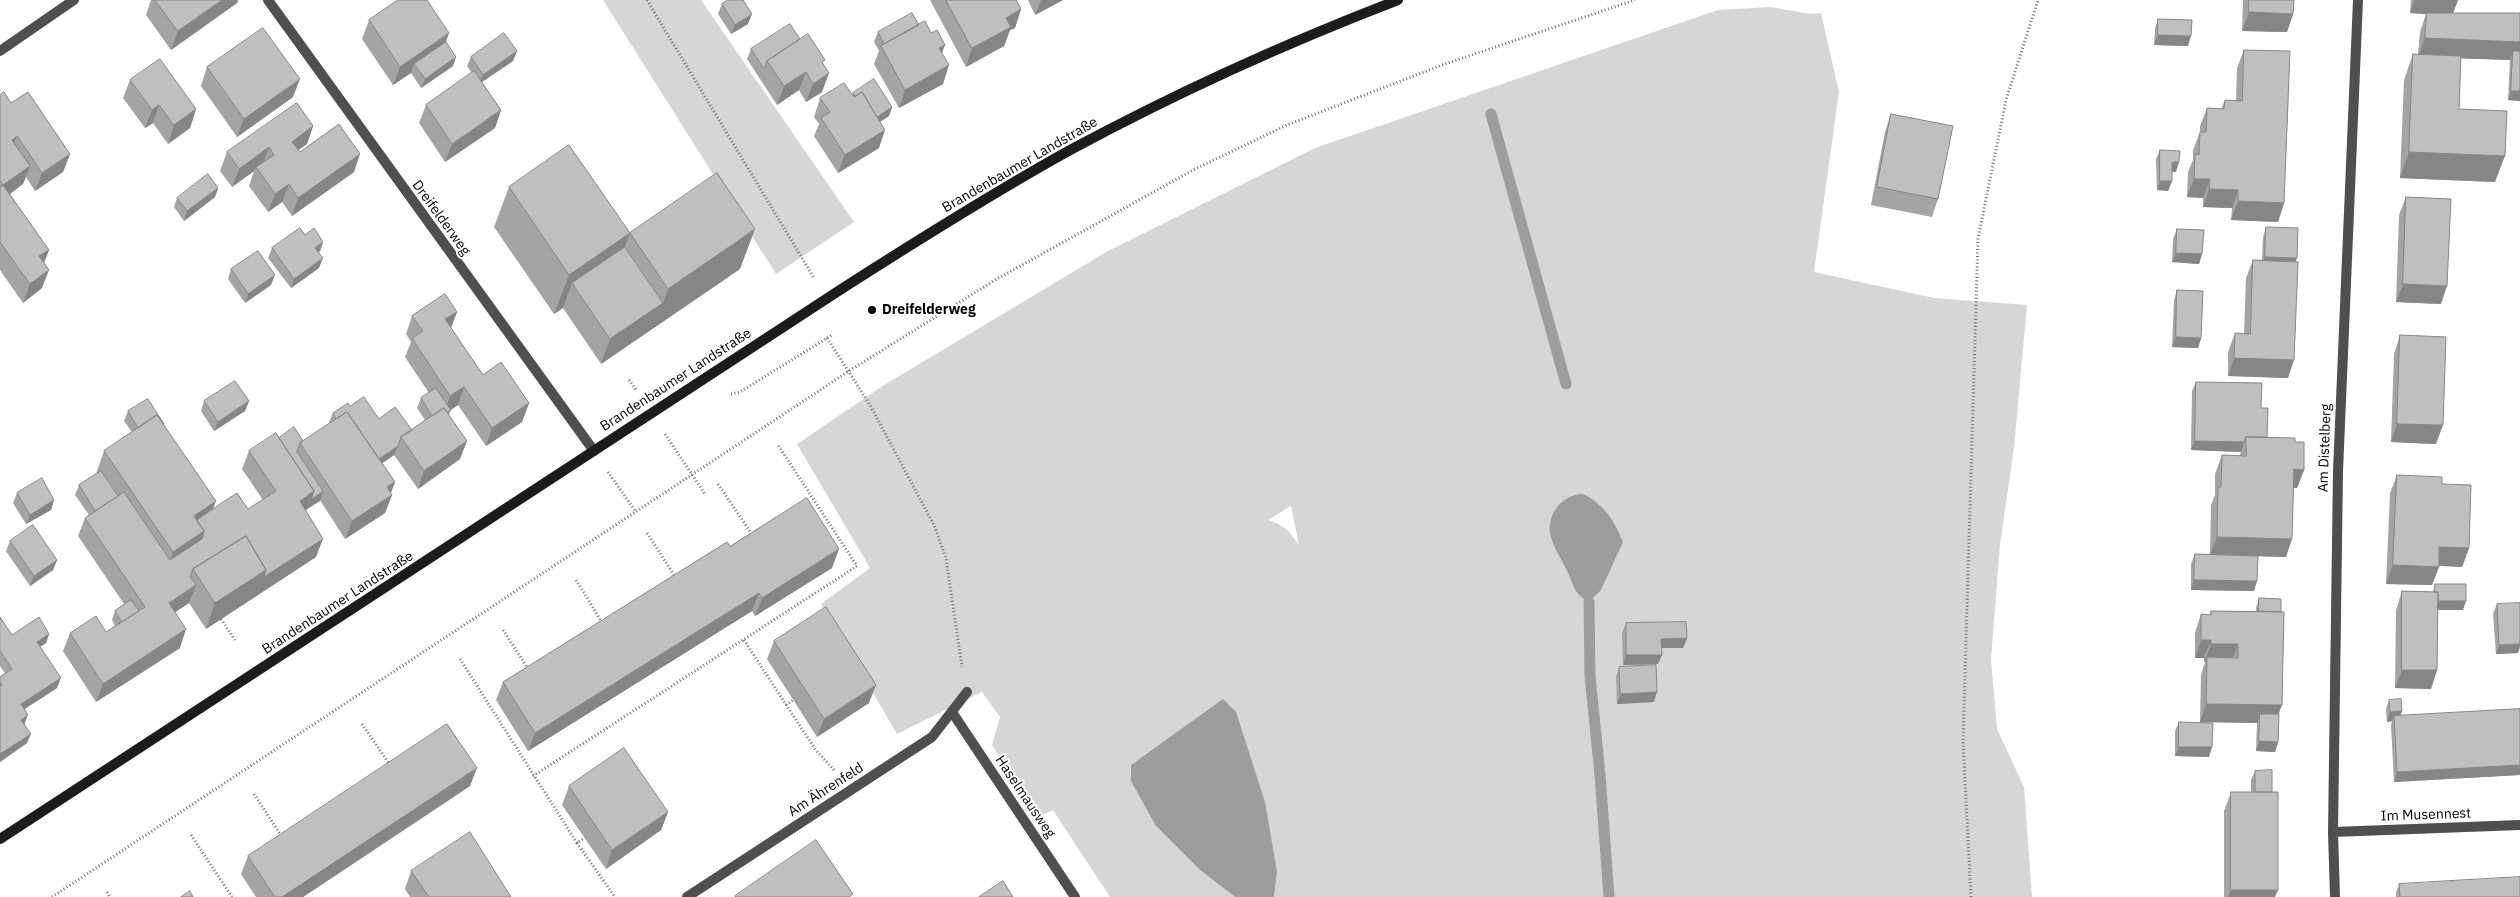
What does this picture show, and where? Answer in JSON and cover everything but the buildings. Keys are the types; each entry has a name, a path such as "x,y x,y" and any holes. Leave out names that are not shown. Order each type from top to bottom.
{"main road":[{"name":"Brandenbaumer Landstraße","path":"0,839 859,277 951,220 1071,150 1170,99 1268,53 1398,0"}],"street":[{"path":"0,51 74,0"},
{"name":"Dreifelderweg","path":"268,0 594,451"},
{"name":"Am Distelberg","path":"2335,897 2333,832 2338,471 2358,0"},
{"name":"Am Ährenfeld","path":"687,897 932,737 967,692"},
{"name":"Haselmausweg","path":"952,712 1076,897"},
{"name":"Im Musennest","path":"2333,832 2520,825"}],"path":[{"path":"647,0 804,264"},
{"path":"52,897 849,371 1003,275 1195,169 1270,133 1442,65 1635,0"},
{"path":"1971,897 1963,741 1978,239 2006,100 2038,0"},
{"path":"827,338 875,414 934,525 946,558 967,692"},
{"path":"652,413 705,494"},
{"path":"533,776 857,566 778,445"},
{"path":"594,451 636,512"},
{"path":"718,484 757,543"},
{"path":"647,533 681,585"},
{"path":"576,580 608,630"},
{"path":"221,619 235,640"},
{"path":"503,630 534,676"},
{"path":"744,640 814,749"},
{"path":"460,659 533,776 615,897"},
{"path":"786,706 793,700"},
{"path":"362,724 395,772"},
{"path":"254,794 286,844"},
{"path":"191,835 232,897"},
{"path":"577,843 585,838"},
{"path":"107,892 110,897"}],"shaded area":[{"path":"603,0 701,0 854,222 776,274"},
{"path":"1771,7 1810,14 1821,13 1839,92 1814,272 1934,298 2027,305 2014,448 2000,544 1991,659 1997,729 2024,787 2032,897 1274,897 1277,872 1156,826 1200,870 1235,897 1110,897 1053,810 1038,817 992,745 1000,717 982,692 897,734 821,604 870,568 797,444 884,385 1108,251 1315,148 1718,10","holes":["1291,506 1299,545 1286,529 1268,520"]},
{"path":"1583,494 1597,503 1608,514 1623,542 1601,590 1589,602 1580,596 1574,588 1550,533 1551,518 1558,506 1575,495"},
{"path":"1223,699 1236,712 1265,802 1277,872 1274,897 1235,897 1200,870 1156,826 1131,781 1131,765"}],"waterway":[{"path":"1491,114 1566,384"},
{"path":"1589,602 1590,676 1609,897"}],"place":[{"name":"Dreifelderweg","path":"872,310"}]}
